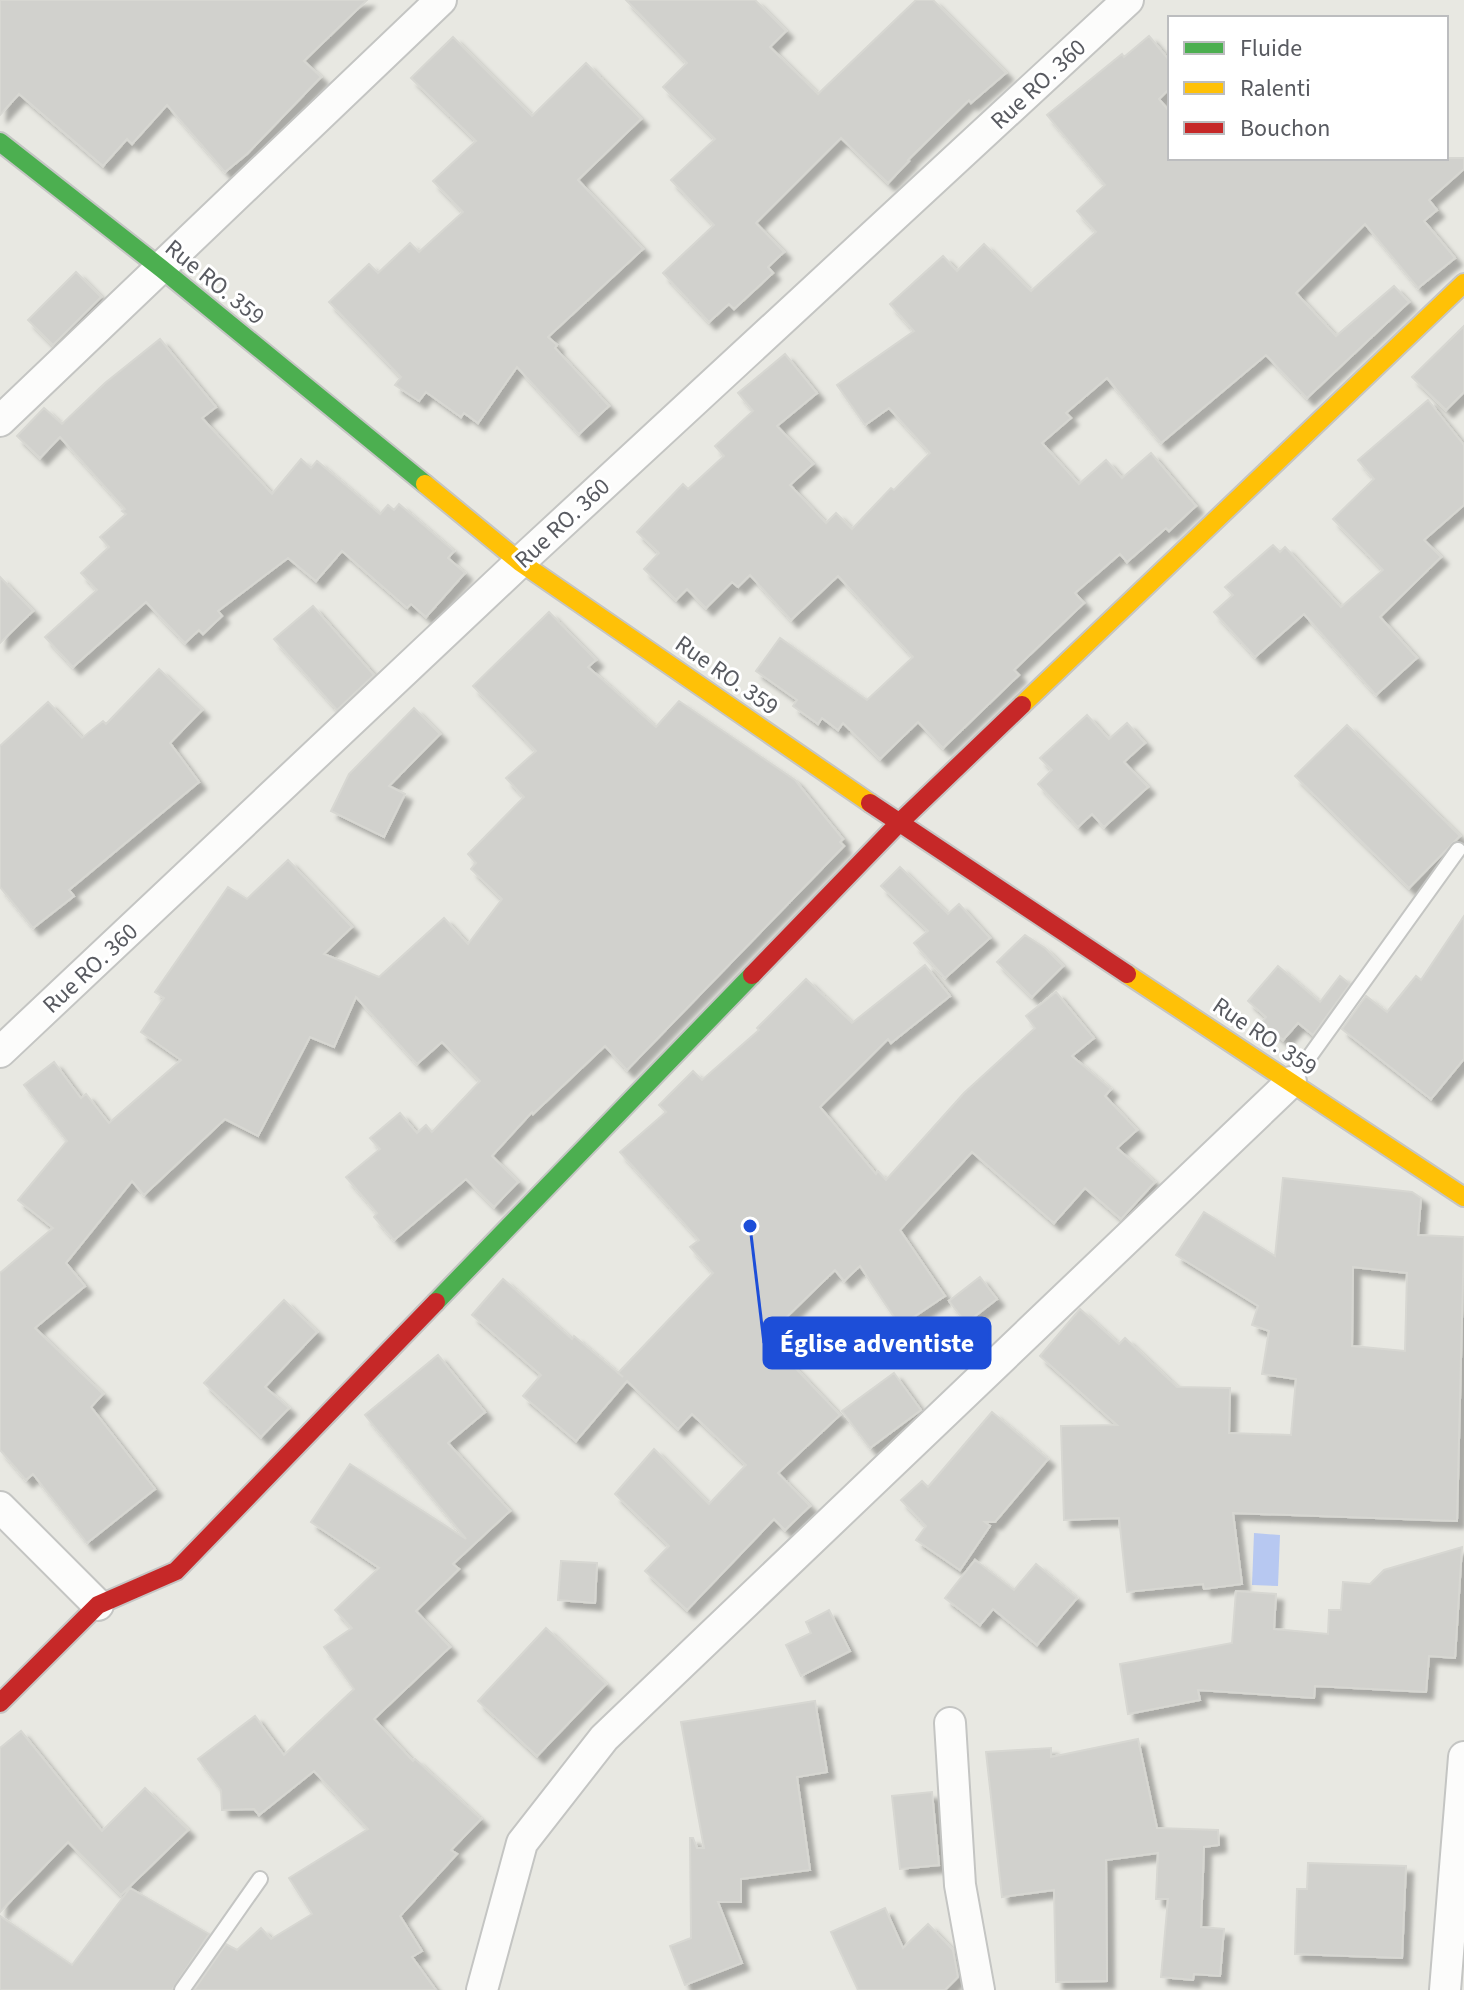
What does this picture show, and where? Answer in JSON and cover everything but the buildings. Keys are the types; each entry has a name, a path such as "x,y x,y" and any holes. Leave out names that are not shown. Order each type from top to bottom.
{"street":[{"path":"0,421 441,0"},
{"name":"Rue RO. 360","path":"0,1052 520,562 1128,0"},
{"name":"Rue RO. 359","path":"0,142 162,269 520,562 899,823 1464,1197"},
{"path":"0,1703 98,1605 176,1571 899,823 1464,283"},
{"path":"482,1990 522,1843 604,1738 1291,1082"},
{"path":"0,1507 98,1605"},
{"path":"950,1723 960,1885 979,1990"},
{"path":"1445,1990 1464,1757"}],"lane":[{"path":"1291,1082 1458,850"},
{"path":"182,1990 260,1879"}],"water":[{"path":"1254,1533 1280,1535 1278,1586 1252,1585"}],"traffic: fast":[{"path":"0,142 162,269 425,484"},
{"path":"436,1302 752,975"}],"traffic: slow":[{"path":"1022,705 1464,283"},
{"path":"425,484 520,562 870,803"},
{"path":"1127,974 1464,1197"}],"traffic: jam":[{"path":"752,975 899,823 1022,705"},
{"path":"870,803 1127,974"},
{"path":"0,1703 98,1605 176,1571 436,1302"}],"place":[{"name":"Église adventiste","path":"750,1226"}]}
